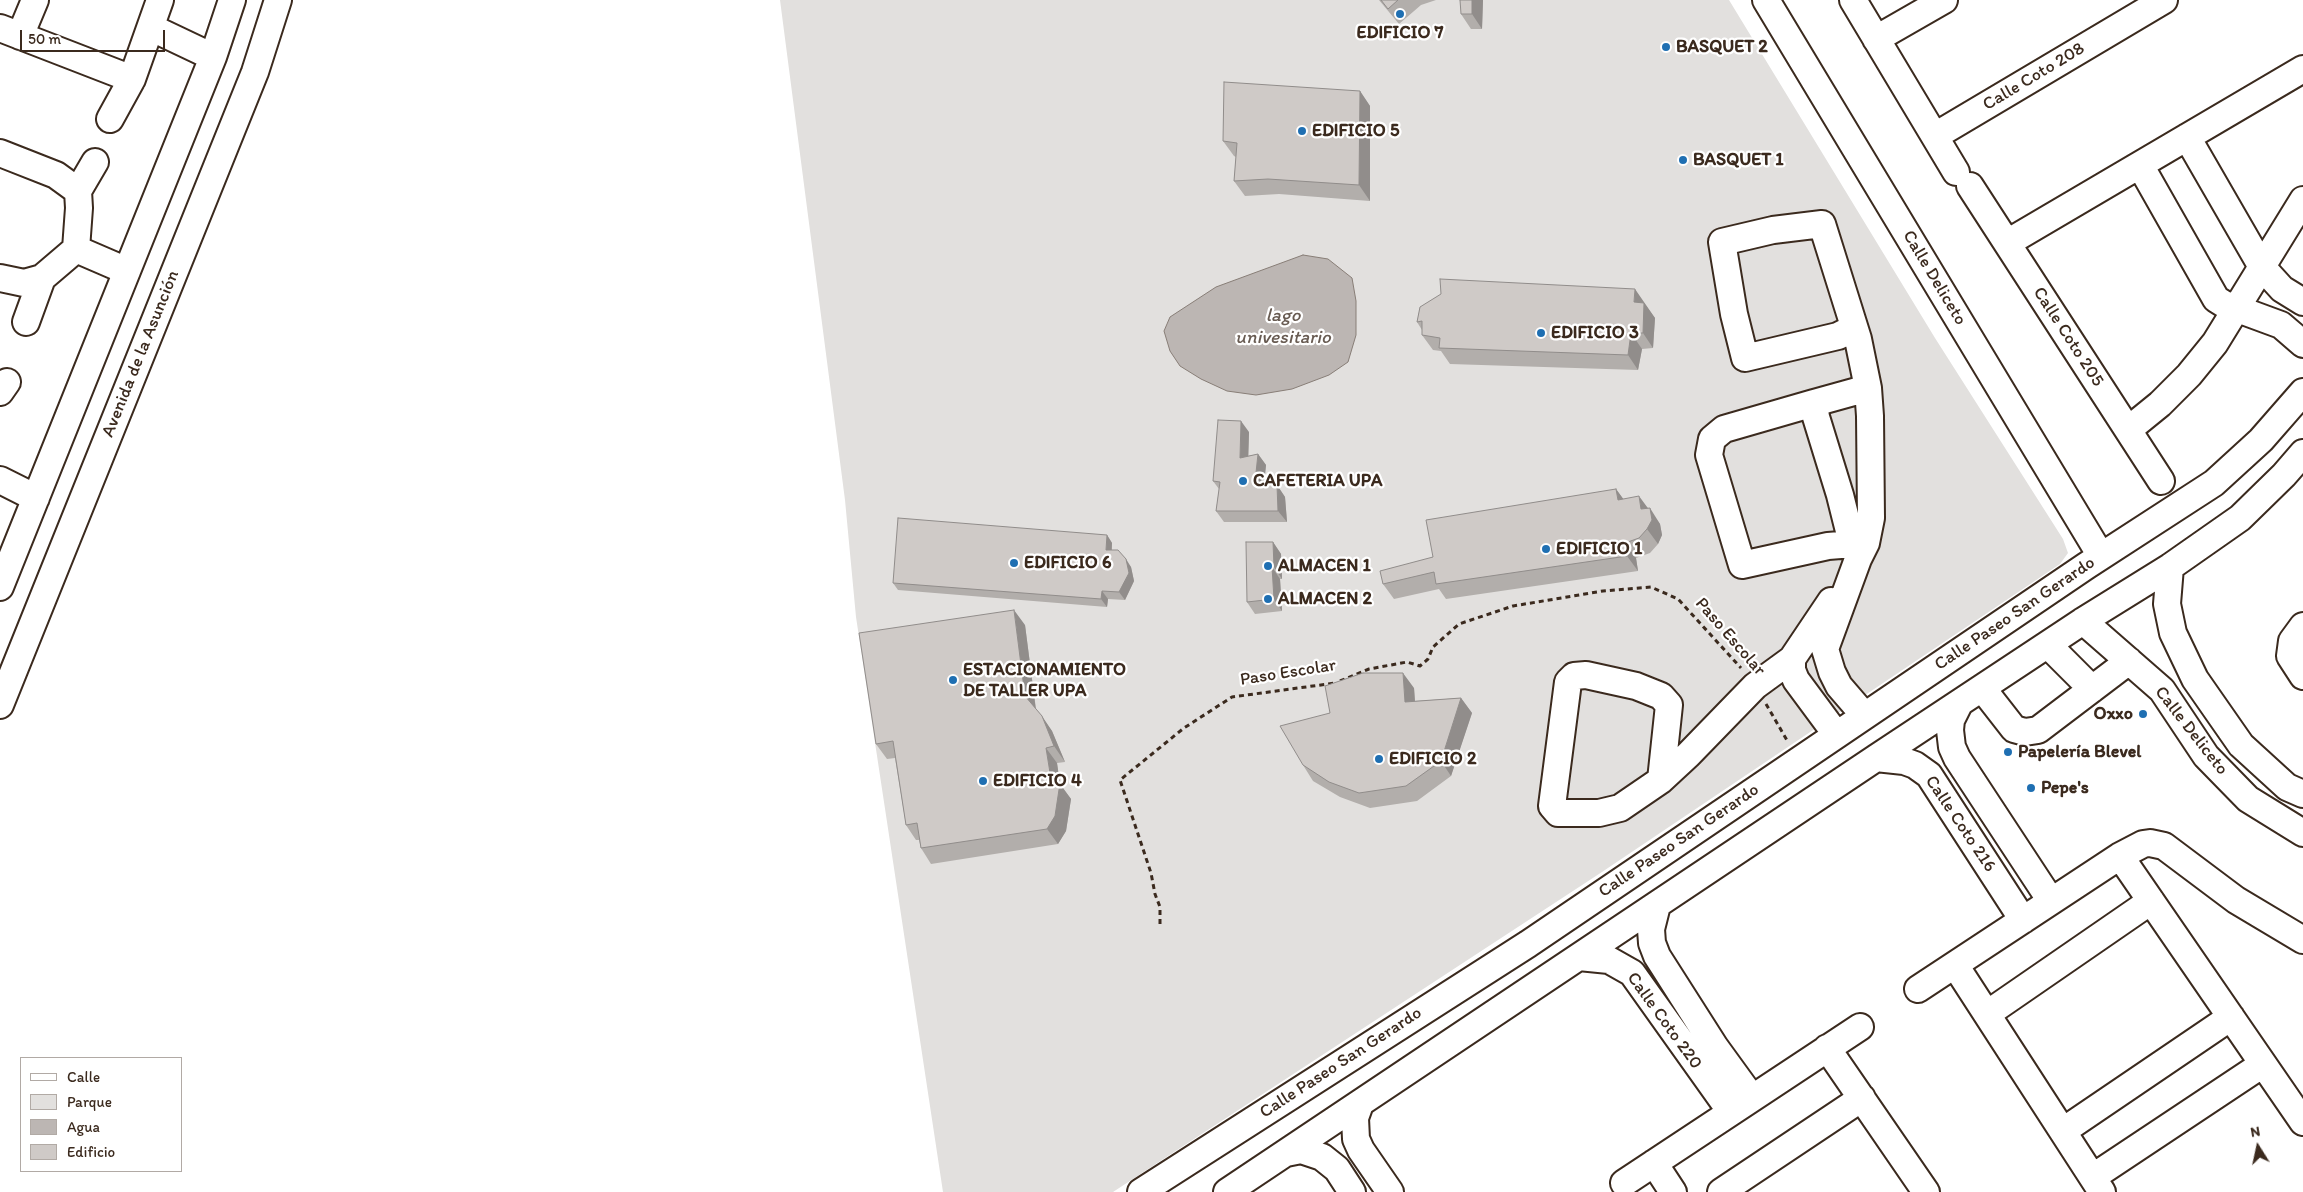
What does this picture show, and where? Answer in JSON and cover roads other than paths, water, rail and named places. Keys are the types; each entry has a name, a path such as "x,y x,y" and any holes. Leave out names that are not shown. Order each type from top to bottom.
{"street":[{"path":"35,0 10,32 132,79"},
{"path":"110,119 132,79 152,28 160,0"},
{"path":"0,587 213,57 232,0"},
{"name":"Avenida de la Asunción","path":"0,705 255,72 278,0"},
{"name":"Calle Deliceto","path":"1766,0 2101,556"},
{"path":"1853,0 1935,136"},
{"path":"1876,38 1944,0"},
{"name":"Calle Coto 208","path":"1935,136 2128,9 2164,0"},
{"path":"152,28 213,57"},
{"path":"2007,243 2303,69"},
{"name":"Calle Coto 205","path":"1935,136 2007,243 2161,482"},
{"path":"2187,137 2262,268 2282,289 2303,302"},
{"path":"0,152 56,175 78,191"},
{"path":"0,278 24,283 42,278 76,249 79,208 78,191 95,162"},
{"path":"2140,165 2216,299 2281,325 2303,344"},
{"path":"2128,430 2160,404 2189,375 2215,343 2238,309 2303,200"},
{"path":"1854,328 1838,336 1745,358 1729,292 1722,242 1773,230 1822,224 1854,328 1868,388 1871,518 1859,543 1853,574 1828,636 1825,649 1839,686 1864,715"},
{"path":"76,249 127,271"},
{"path":"26,322 42,278"},
{"path":"1859,543 1828,546 1742,565 1710,455 1712,439 1724,429 1868,388"},
{"name":"Calle Paseo San Gerardo","path":"1141,1192 1528,944 1864,715 2101,556 2214,483 2262,440 2302,395"},
{"path":"1814,403 1816,417 1840,496 1859,543"},
{"path":"1227,1192 2048,644 2170,567 2240,518 2284,475 2303,453"},
{"path":"0,480 36,498"},
{"path":"2214,483 2240,518"},
{"name":"Calle Deliceto","path":"2170,567 2167,604 2173,633 2195,679 2241,745 2287,787 2303,794"},
{"path":"1661,780 1669,705 1662,696 1636,686 1586,675 1574,676 1568,682 1552,806 1558,813 1599,813 1620,808 1661,780 1755,686 1792,658 1838,591 1853,574"},
{"name":"Calle Deliceto","path":"2083,621 2162,690 2206,756 2248,799 2303,833"},
{"path":"2303,626 2292,641 2290,656 2303,676"},
{"path":"2048,644 2092,689"},
{"path":"1792,658 1814,654 1828,660"},
{"path":"1792,658 1792,670 1796,680 1836,734"},
{"path":"1982,688 2014,729 2025,732 2038,730 2129,661"},
{"name":"Calle Coto 216","path":"1959,704 1951,720 1950,730 1952,747 1957,758 2051,902"},
{"name":"Calle Coto 216","path":"1876,758 1904,761 1915,765 1929,774 2023,920"},
{"path":"1918,989 2120,856 2143,844 2156,843 2164,846 2236,900 2303,940"},
{"path":"2120,856 2303,1122"},
{"path":"1987,1014 2151,901"},
{"name":"Calle Coto 220","path":"1657,905 1651,929 1652,943 1657,956 1715,1047 1741,1105"},
{"name":"Calle Coto 220","path":"1579,957 1608,960 1632,973 1741,1105"},
{"path":"1955,965 2097,1185 2263,1064"},
{"path":"2063,1131 2231,1017"},
{"path":"1624,1183 1860,1027"},
{"path":"1827,1048 1926,1192"},
{"path":"1721,1192 1862,1098"},
{"path":"1360,1104 1355,1118 1356,1139 1361,1150 1390,1192"},
{"path":"1286,1153 1301,1150 1322,1157 1337,1169 1352,1192"},
{"path":"1654,1163 1673,1192"}],"water":[{"name":"lago univesitario","path":"1303,255 1328,259 1352,278 1356,301 1356,335 1348,362 1329,375 1292,389 1256,395 1227,391 1201,379 1180,366 1170,351 1164,331 1170,317 1216,287"}],"place":[{"name":"EDIFICIO 7","path":"1400,14"},
{"name":"BASQUET 2","path":"1666,47"},
{"name":"EDIFICIO 5","path":"1302,131"},
{"name":"BASQUET 1","path":"1683,160"},
{"name":"EDIFICIO 3","path":"1541,333"},
{"name":"CAFETERIA UPA","path":"1243,481"},
{"name":"EDIFICIO 1","path":"1546,549"},
{"name":"EDIFICIO 6","path":"1014,563"},
{"name":"ALMACEN 1","path":"1268,566"},
{"name":"ALMACEN 2","path":"1268,599"},
{"name":"ESTACIONAMIENTO DE TALLER UPA","path":"953,680"},
{"name":"Oxxo","path":"2143,714"},
{"name":"Papelería Blevel","path":"2008,752"},
{"name":"EDIFICIO 2","path":"1379,759"},
{"name":"EDIFICIO 4","path":"983,781"},
{"name":"Pepe's","path":"2031,788"}]}
